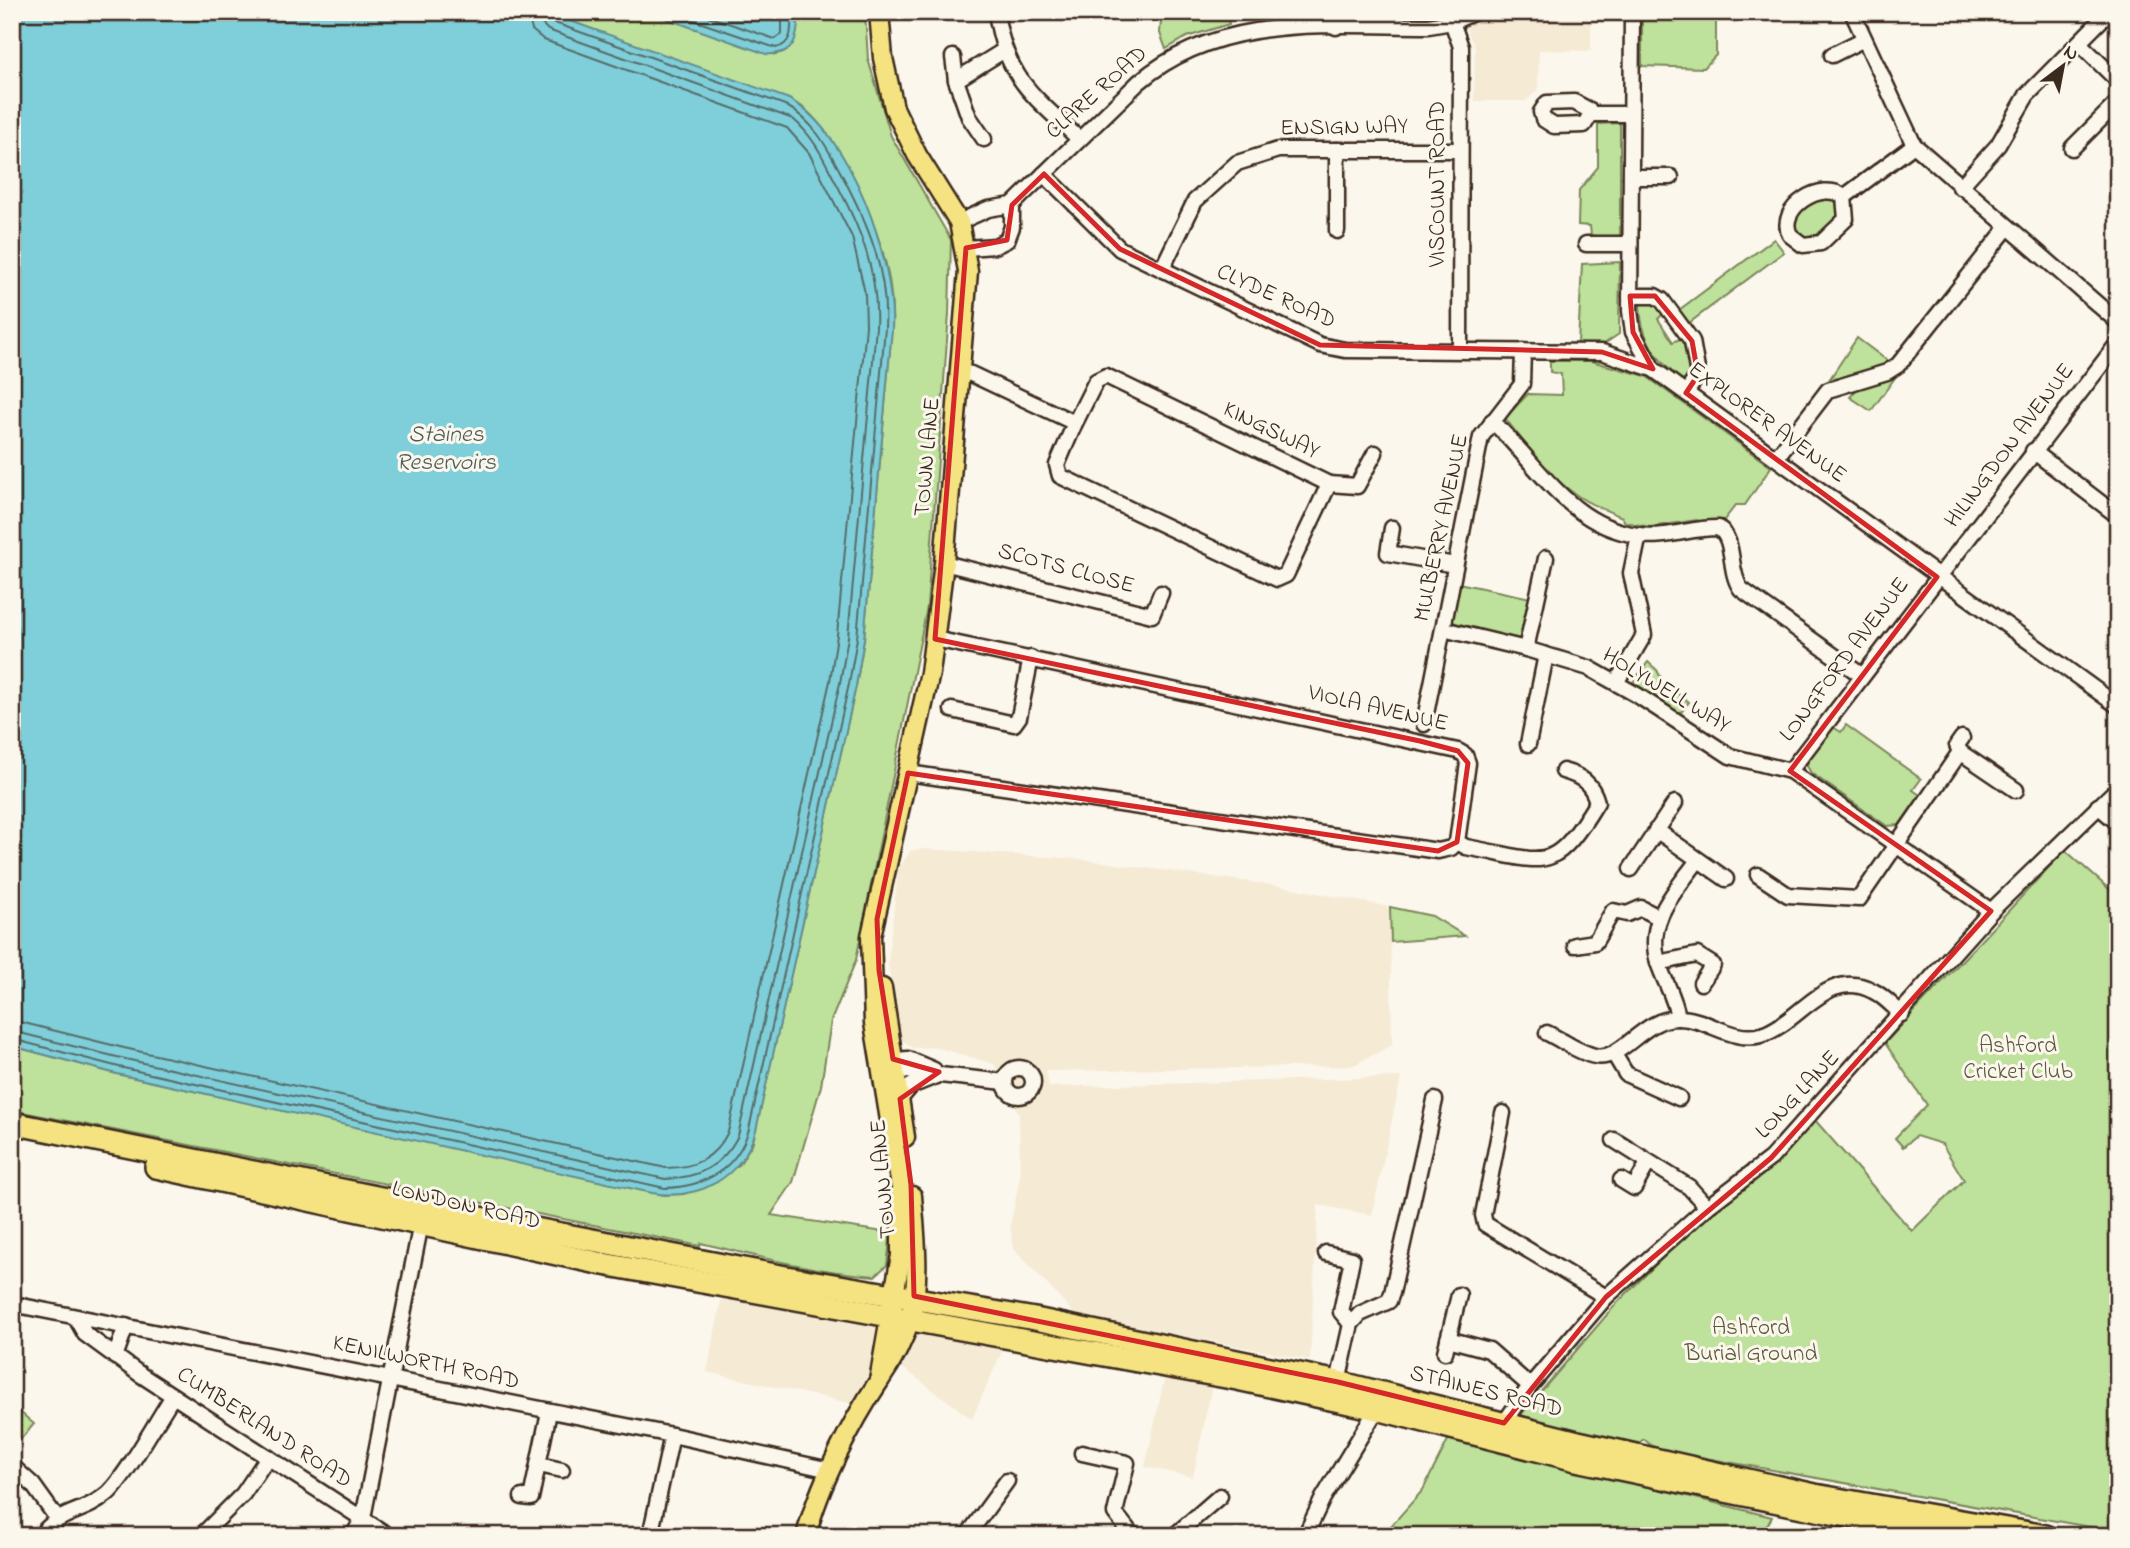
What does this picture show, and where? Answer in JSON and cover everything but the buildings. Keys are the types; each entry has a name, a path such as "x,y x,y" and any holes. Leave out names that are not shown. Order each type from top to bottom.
{"highway":[{"name":"STAINES ROAD","path":"12,1123 509,1224 786,1277 904,1295 1338,1382 1815,1495 2046,1536"},
{"name":"LONDON ROAD","path":"12,1137 603,1264 900,1316"},
{"name":"STAINES ROAD","path":"900,1316 1237,1379 1377,1409 1576,1460 1942,1536"}],"main road":[{"name":"TOWN LANE","path":"879,12 883,58 894,107 917,155 959,222 966,248 968,271 944,563 935,639 877,919 879,970 901,1187 904,1295"},
{"name":"TOWN LANE","path":"890,1063 900,1099 912,1196 904,1295"},
{"path":"806,1536 830,1470 879,1381 891,1367 904,1295"}],"street":[{"name":"CLARE ROAD","path":"1012,205 1150,72 1195,46 1249,30 1336,20 1429,26 1452,22 1475,12"},
{"path":"1632,12 1630,296 1633,332 1653,369"},
{"path":"1852,12 1914,145 2118,322"},
{"path":"1960,187 1998,145 2027,95 2109,12"},
{"path":"997,13 1003,51 1021,83 1079,139"},
{"name":"VISCOUNT ROAD","path":"1452,22 1461,47 1460,348"},
{"path":"1832,55 1864,39"},
{"path":"2080,44 2118,81"},
{"path":"956,80 1003,51"},
{"path":"953,57 956,80 969,117 984,139"},
{"path":"2072,148 2091,139 2118,102"},
{"path":"1591,114 1631,114"},
{"path":"1844,197 1914,145"},
{"name":"ENSIGN WAY","path":"1161,269 1195,201 1237,163 1278,150 1460,150"},
{"path":"1337,150 1337,231"},
{"name":"CLYDE ROAD","path":"1044,174 1120,249 1320,345 1345,350 1460,348 1613,354 1653,369"},
{"path":"1631,177 1671,177"},
{"path":"1822,191 1834,191 1844,197 1846,219 1821,243 1803,245 1790,235 1787,222 1793,207 1822,191"},
{"path":"959,222 988,209 1012,205 1012,227 1007,240 995,246 966,248"},
{"path":"1776,458 1828,390 1886,372 1898,365 2007,228"},
{"path":"1586,243 1630,244"},
{"path":"1630,296 1655,296 1662,300 1692,341 1698,375 1686,393"},
{"path":"1613,354 1633,332"},
{"name":"HILINGDON AVENUE","path":"1937,577 2118,343"},
{"name":"MULBERRY AVENUE","path":"1424,724 1481,437 1522,384 1524,351"},
{"name":"EXPLORER AVENUE","path":"1653,369 2118,706"},
{"path":"960,372 971,374 1074,423"},
{"name":"KINGSWAY","path":"1106,376 1329,484 1286,575 1277,579 1060,476 1056,465 1074,423 1096,381 1106,376"},
{"path":"1492,421 1574,509 1612,529 1639,535 1677,535 1719,528 1727,535 1732,578 1741,589 1861,675"},
{"path":"2033,451 2118,516"},
{"path":"1329,484 1357,486 1375,453"},
{"path":"1392,528 1388,553 1455,565"},
{"path":"1616,683 1644,635 1630,573 1639,535"},
{"path":"1526,649 1546,558"},
{"name":"SCOTS CLOSE","path":"944,563 1153,615 1161,593"},
{"name":"LONGFORD AVENUE","path":"1790,771 1937,577"},
{"name":"HOLYWELL WAY","path":"1443,629 1546,654 1589,668 1730,756 1790,771 1991,911"},
{"name":"VIOLA AVENUE","path":"935,639 1458,751 1465,755 1468,763 1457,842"},
{"path":"1528,744 1546,654"},
{"path":"952,710 1014,724 1020,716 1031,659"},
{"path":"1758,875 1788,895 1859,899 1961,745 2016,790"},
{"path":"908,773 1438,851 1451,848 1457,842 1540,860 1550,858 1566,848 1603,805 1584,780 1563,771"},
{"name":"LONG LANE","path":"1504,1423 1530,1386 1606,1297 1707,1207 1771,1158 1991,911 2118,788"},
{"path":"1630,869 1675,803"},
{"path":"2098,806 2118,823"},
{"path":"1656,830 1726,879"},
{"path":"1678,1017 1676,1001 1658,963 1654,929 1658,917 1698,860"},
{"path":"1575,945 1595,942 1613,911 1627,914 1641,908 1658,917"},
{"path":"1658,963 1697,955 1727,974"},
{"path":"1701,983 1713,965"},
{"path":"1547,1033 1593,1056 1614,1054 1644,1028 1678,1017 1699,1021 1730,1034 1759,1035 1783,1026 1817,995 1855,985 1873,990 1902,1014"},
{"path":"1614,1054 1626,1074 1679,1098"},
{"path":"890,1063 908,1059 944,1073 1005,1082"},
{"path":"900,1099 911,1086 944,1073"},
{"path":"1338,1382 1351,1324 1360,1314 1389,1301 1392,1293 1435,1100"},
{"path":"1503,1113 1483,1215 1485,1224 1606,1297"},
{"path":"1614,1140 1689,1187 1707,1207"},
{"path":"1621,1180 1634,1188 1648,1163"},
{"path":"353,1536 363,1518 421,1223"},
{"path":"1326,1253 1352,1259 1341,1312 1351,1324"},
{"path":"1459,1295 1447,1345 1489,1350 1530,1386"},
{"name":"KENILWORTH ROAD","path":"12,1304 672,1435 830,1470"},
{"name":"CUMBERLAND ROAD","path":"76,1318 85,1334 115,1357 389,1536"},
{"path":"115,1357 127,1326"},
{"path":"40,1536 56,1517 90,1505 110,1491 173,1395"},
{"path":"1305,1536 1323,1498 1377,1409"},
{"path":"523,1497 531,1498 549,1412"},
{"path":"650,1536 672,1435"},
{"path":"1082,1453 1127,1463 1115,1513 1133,1536"},
{"path":"201,1536 243,1494 268,1457"},
{"path":"539,1465 562,1470"},
{"path":"12,1466 38,1490 56,1517"},
{"path":"967,1536 1007,1481"},
{"path":"1174,1536 1220,1496"}],"highlighted area":[{"path":"1044,174 1120,249 1320,345 1602,352 1653,369 1633,332 1630,296 1655,296 1692,341 1698,375 1686,393 1937,577 1790,771 1991,911 1771,1158 1606,1297 1504,1423 1338,1382 914,1296 911,1185 900,1099 939,1072 893,1059 879,970 877,919 908,773 1438,851 1457,842 1468,763 1458,751 1420,741 935,639 966,248 1007,240 1012,205"}],"shaded area":[{"path":"1458,12 1591,12 1591,51 1539,50 1538,89 1526,101 1474,101 1475,47"},
{"path":"911,850 1079,859 1280,886 1390,907 1392,1045 1352,1066 1046,1071 1049,1087 1401,1077 1372,1215 1318,1205 1310,1360 1077,1316 1014,1249 1010,1226 1020,1177 1019,1114 994,1064 935,1047 912,1048 899,1037 888,962 898,870"},
{"path":"722,1297 786,1305 875,1324 877,1331 871,1368 853,1404 707,1372"},
{"path":"921,1331 1004,1347 972,1419 902,1367 913,1339"},
{"path":"1165,1376 1212,1385 1193,1477 1145,1467"}],"green space":[{"path":"545,12 648,12 776,55 798,21 798,12 865,12 868,59 891,136 951,240 949,314 927,607 856,960 831,1021 821,1086 793,1182 771,1215 891,1233 887,1265 875,1276 766,1259 701,1243 700,1246 12,1110 12,1046 117,1074 664,1195 684,1194 739,1165 753,1142 856,686 864,639 892,328 890,284 873,224 855,185 826,133 801,106"},
{"path":"1176,12 1226,12 1229,24 1187,37 1166,49 1160,33 1161,20"},
{"path":"1642,12 1716,12 1716,55 1704,68 1642,66"},
{"path":"1620,123 1620,239 1603,239 1591,235 1590,226 1578,225 1579,190 1598,167 1598,124"},
{"path":"1819,197 1842,199 1842,216 1824,234 1813,239 1807,238 1793,227 1794,221 1801,209"},
{"path":"1774,239 1784,252 1689,323 1679,310"},
{"path":"1620,262 1619,334 1604,344 1578,344 1582,264"},
{"path":"1653,301 1660,305 1664,313 1658,319 1673,342 1682,338 1692,373 1685,382 1658,357 1646,337 1640,302"},
{"path":"1857,338 1889,362 1876,370 1829,380"},
{"path":"1550,361 1591,361 1646,376 1771,467 1745,505 1736,505 1724,520 1701,523 1697,520 1650,527 1625,522 1622,517 1586,501 1559,481 1505,418 1528,394 1562,395 1561,374 1550,372"},
{"path":"1897,375 1871,411 1850,397 1857,389"},
{"path":"1458,583 1531,598 1523,641 1455,623 1451,619"},
{"path":"1648,662 1657,670 1664,684 1689,702 1680,714 1633,682"},
{"path":"1846,725 1921,779 1913,790 1920,795 1899,825 1887,826 1811,773 1807,766 1808,758 1833,727 1841,732"},
{"path":"2065,850 2118,897 2118,1532 1655,1449 1644,1439 1636,1445 1520,1416 1617,1303 1687,1234 1771,1167 1815,1120 1912,1231 1964,1180 1942,1144 1916,1136 1903,1147 1895,1138 1927,1105 1885,1043"},
{"path":"1390,907 1432,916 1465,936 1391,942"},
{"path":"12,1405 34,1424 12,1449"},
{"path":"1452,1438 1772,1517 1761,1536 1382,1536 1423,1490 1448,1440"}],"water":[{"name":"Staines Reservoirs","path":"12,12 545,12 789,99 811,116 832,140 850,168 865,201 886,268 892,328 864,639 856,686 756,1130 741,1161 717,1182 687,1193 652,1193 117,1074 12,1046"},
{"path":"648,12 798,12 798,29 789,48 776,54 766,54"}],"park label":[{"name":"Ashford Cricket Club","path":"2018,1059"},
{"name":"Ashford Burial Ground","path":"1751,1341"}]}
